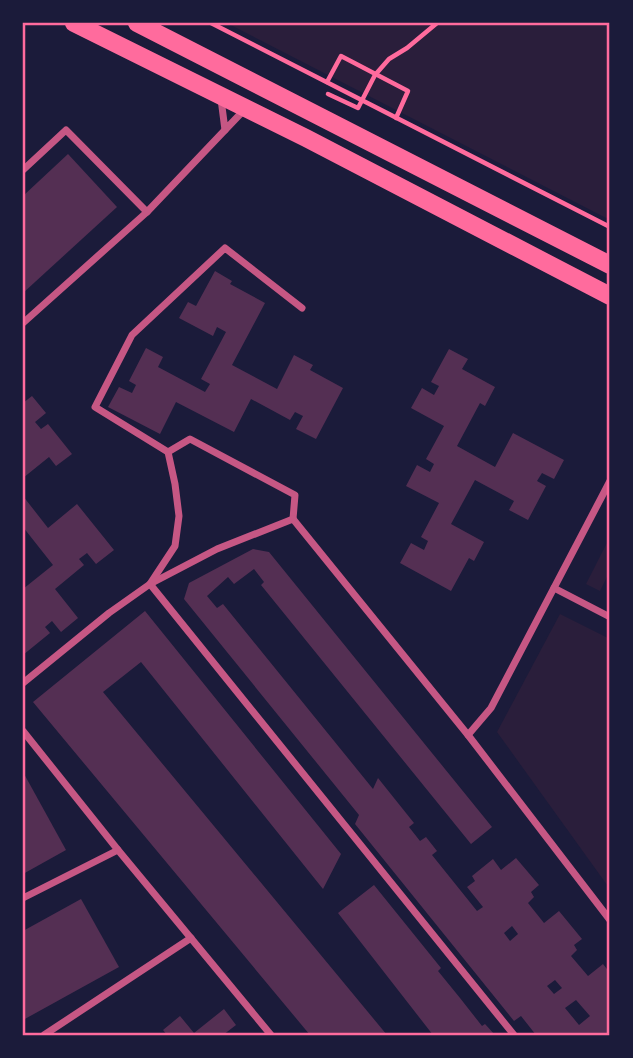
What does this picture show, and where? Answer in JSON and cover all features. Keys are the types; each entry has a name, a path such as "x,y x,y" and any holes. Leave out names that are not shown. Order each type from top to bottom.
{"main road":[{"path":"74,23 306,138 610,296"},
{"path":"137,23 610,265"}],"street":[{"path":"220,95 225,130"},
{"path":"23,323 147,212 246,108"},
{"path":"23,170 66,130 147,212"},
{"path":"150,584 175,546 178,526 175,484 168,452 95,407 132,335 225,248 302,307"},
{"path":"168,452 190,439 295,495 293,519 468,735 610,920"},
{"path":"468,735 491,708 610,481"},
{"path":"23,683 109,612 150,584 217,549 293,519"},
{"path":"150,584 514,1035"},
{"path":"554,588 610,617"},
{"path":"23,731 271,1035"},
{"path":"23,898 118,850"},
{"path":"44,1035 191,938"}],"path":[{"path":"211,23 610,227"},
{"path":"328,94 358,108 375,75 389,59 437,23"},
{"path":"327,82 341,55 408,91 396,118"}],"shaded area":[{"path":"227,23 610,23 610,220"},
{"path":"610,537 610,571 600,591 586,584"},
{"path":"560,614 610,639 610,889 497,732"}],"building":[{"path":"68,154 117,207 23,293 23,196"},
{"path":"215,271 232,281 230,284 265,303 232,365 277,389 294,355 313,365 310,370 343,388 316,439 296,429 303,416 295,412 290,420 251,399 234,432 176,402 160,434 108,407 119,387 132,393 136,385 129,381 146,348 163,357 158,367 205,392 210,384 201,379 226,332 217,327 213,336 179,318 188,302 196,306"},
{"path":"449,349 468,359 462,369 495,387 485,406 480,403 457,446 495,467 513,433 564,460 554,479 542,473 537,481 546,486 528,520 509,510 514,501 475,480 451,524 484,542 474,561 469,558 451,591 400,563 411,543 424,550 428,541 421,537 439,503 406,486 417,465 430,472 434,464 426,459 444,426 411,408 422,388 434,395 439,386 431,382"},
{"path":"32,396 46,413 35,422 41,429 48,424 72,454 56,466 49,457 23,478 23,403"},
{"path":"23,496 48,528 77,504 114,550 96,564 87,553 79,559 84,565 55,589 78,618 61,632 52,621 45,627 50,633 23,655 23,589 53,565 23,527"},
{"path":"253,549 269,552 492,827 471,844 261,585 264,582 254,569 234,584 228,577 207,596 217,608 223,604 373,789 378,778 414,823 409,827 420,841 426,837 437,851 432,855 477,911 483,907 467,887 475,881 472,876 493,859 501,870 516,858 539,885 531,892 534,897 528,903 544,923 559,911 582,939 574,945 577,950 571,956 588,976 603,964 610,973 610,1035 536,1035 521,1016 514,1021 355,824 359,815 184,599 189,583","holes":["512,926 518,934 510,941 504,933","555,980 562,988 554,994 547,986","576,1000 590,1016 579,1025 565,1008"]},
{"path":"145,611 341,854 323,889 141,662 103,692 387,1035 310,1035 33,702"},
{"path":"23,772 66,850 23,874"},
{"path":"374,885 441,968 438,971 482,1026 485,1024 495,1035 433,1035 338,913"},
{"path":"81,899 119,967 23,1020 23,931"},
{"path":"224,1009 236,1025 223,1035 167,1035 163,1030 180,1016 194,1033"}]}
